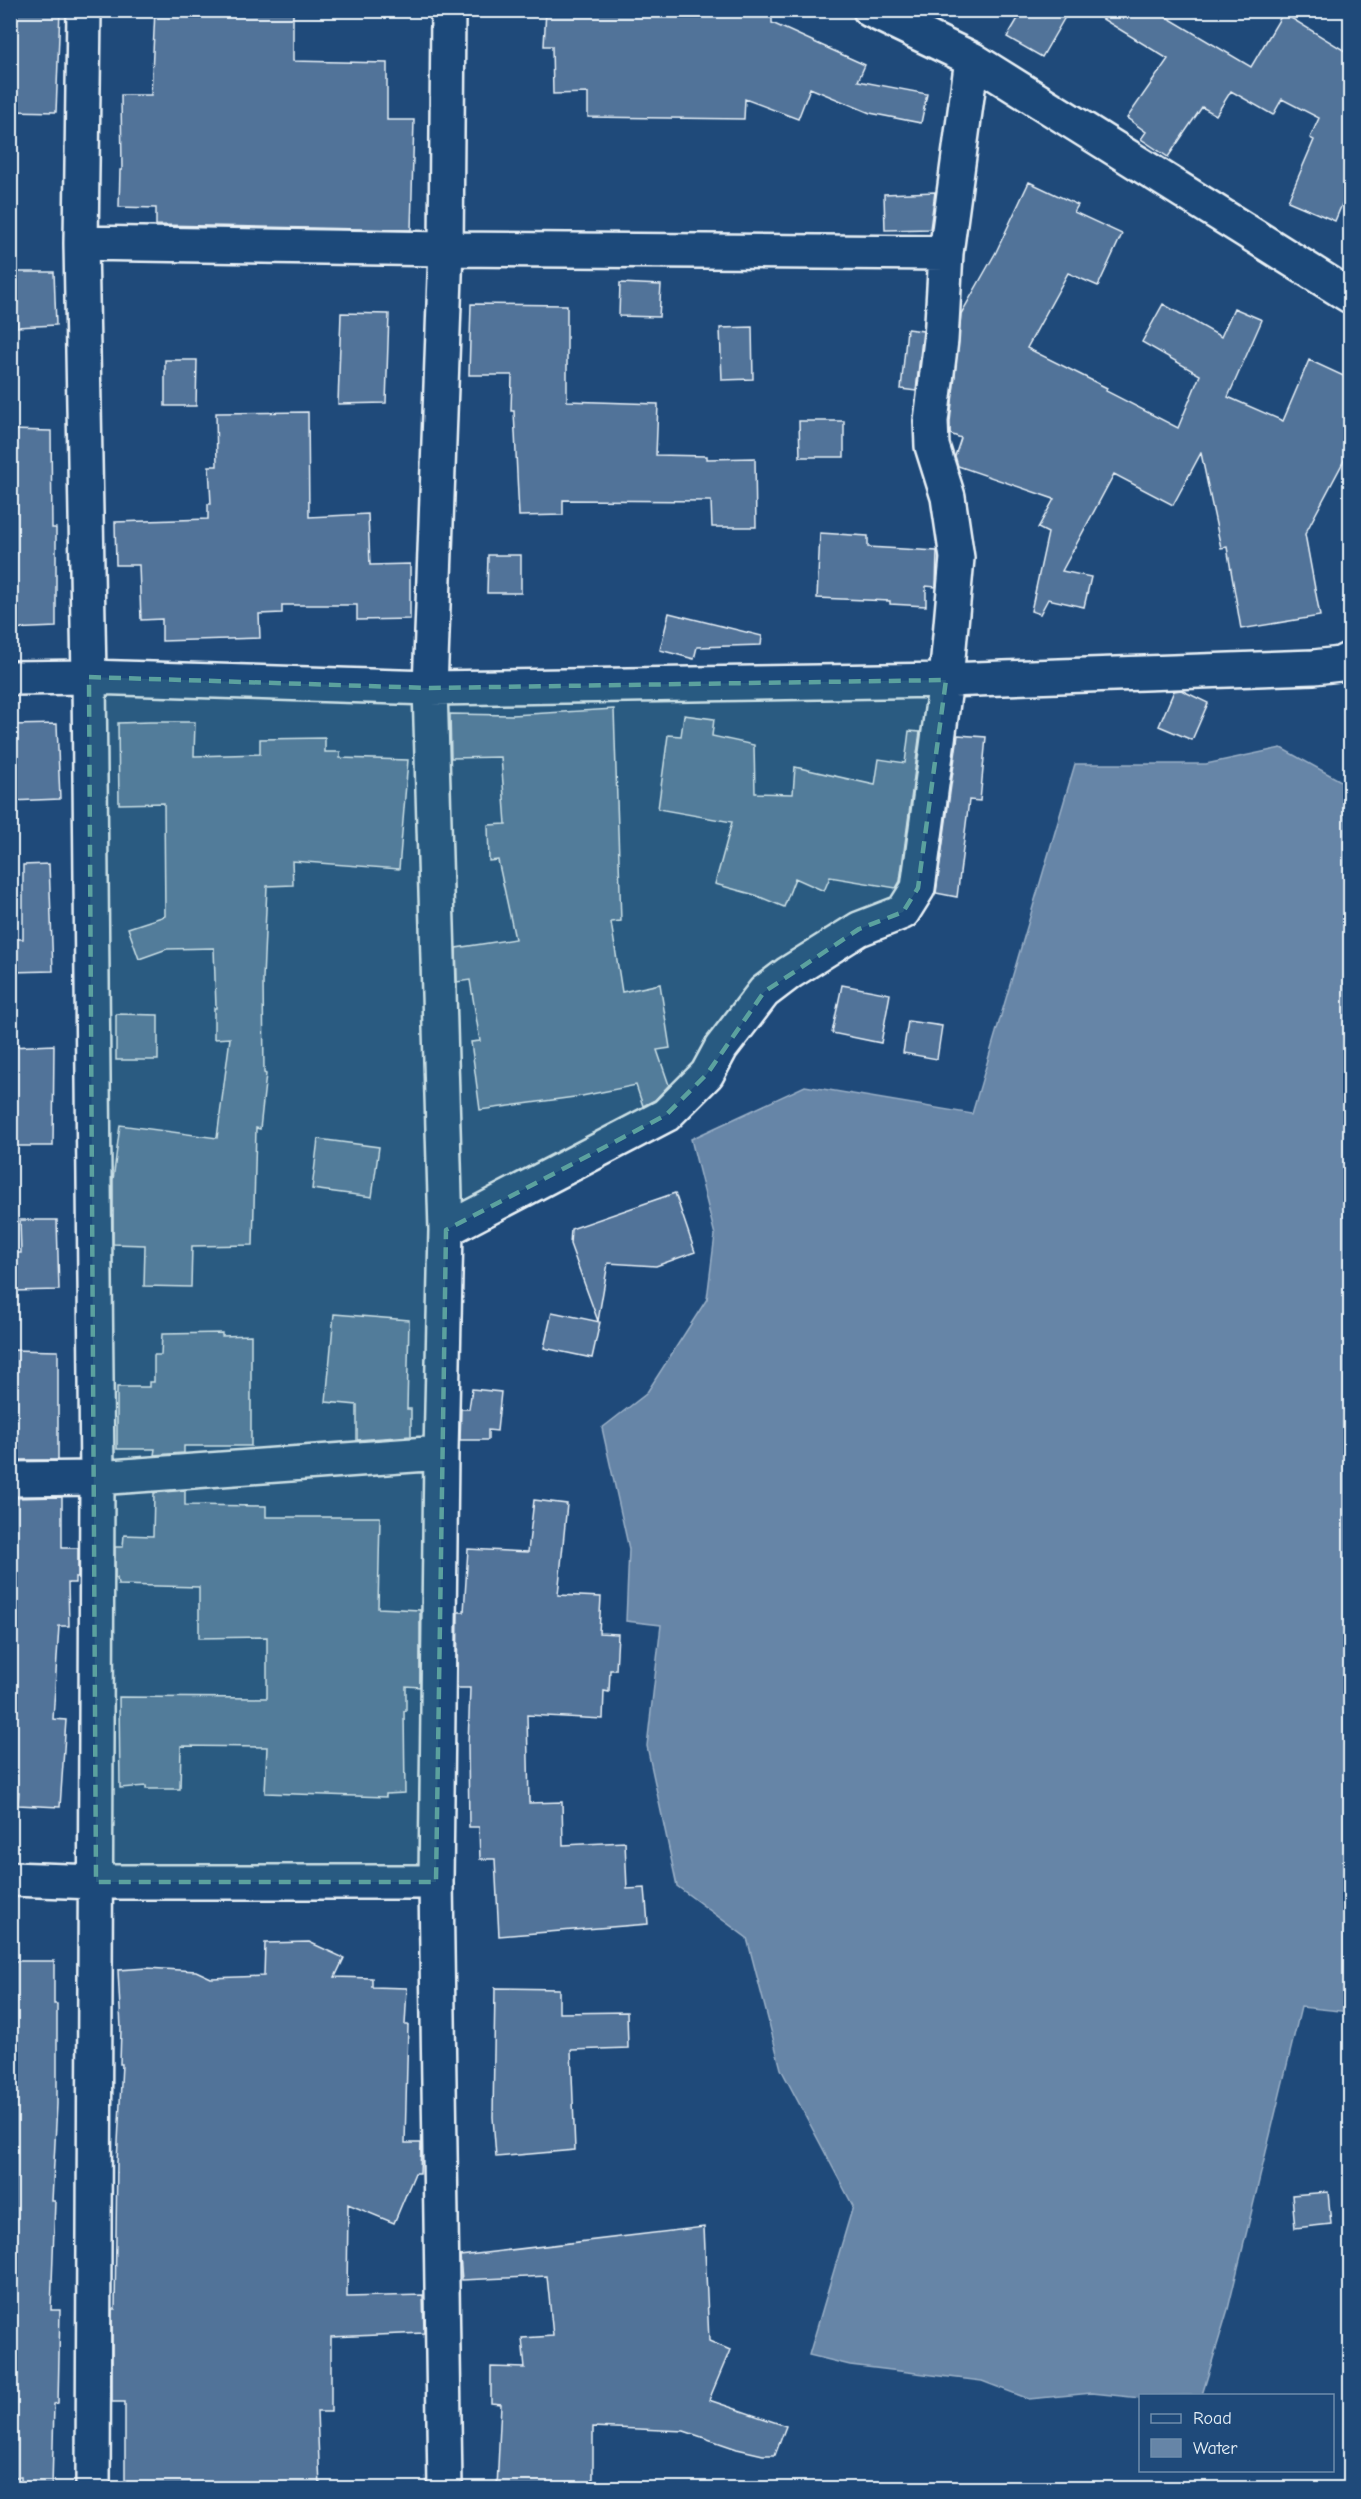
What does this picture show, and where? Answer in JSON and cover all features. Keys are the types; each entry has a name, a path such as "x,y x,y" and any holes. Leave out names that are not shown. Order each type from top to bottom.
{"street":[{"path":"84,10 81,243 97,1478 93,2488"},
{"path":"445,2488 436,1882 446,1230 430,688 446,249 448,10"},
{"path":"870,10 972,59 1350,296"},
{"path":"446,1230 666,1115 707,1074 721,1048 764,992 789,973 859,929 903,912 918,888 946,680 957,558 948,497 932,446 931,421 941,340 946,253 972,59"},
{"path":"81,243 946,253"},
{"path":"10,678 88,677 430,688 946,680 1314,667 1340,664 1350,659"},
{"path":"10,1479 97,1478 441,1453"},
{"path":"10,1879 96,1882 436,1882"}],"highlighted area":[{"path":"89,677 430,688 946,680 918,888 903,912 859,929 764,992 707,1074 666,1115 446,1230 436,1882 96,1882"}],"water":[{"path":"1281,748 1350,786 1350,2012 1301,2007 1228,2309 1202,2394 1139,2394 1139,2398 1092,2393 1029,2399 982,2381 850,2365 809,2355 853,2206 781,2069 747,1938 677,1886 647,1746 661,1625 626,1621 629,1549 602,1428 646,1394 707,1299 715,1235 691,1139 805,1086 972,1114 1075,764 1206,764"}],"building":[{"path":"10,10 60,10 56,112 10,111"},
{"path":"155,10 293,10 293,61 387,63 387,120 414,120 411,230 156,225 156,208 119,207 120,170 122,170 121,95 151,95"},
{"path":"546,10 772,10 772,23 865,65 858,81 927,94 921,123 870,113 810,88 798,119 745,99 744,119 588,117 588,93 553,94 552,46 544,46"},
{"path":"1023,10 1069,10 1042,57 1007,37"},
{"path":"1088,10 1155,10 1251,67 1283,13 1348,53 1350,48 1350,185 1335,221 1288,201 1314,140 1310,138 1319,118 1282,99 1273,115 1231,91 1216,115 1202,107 1168,157 1141,139 1146,132 1127,118 1168,59"},
{"path":"1029,182 1078,205 1074,212 1122,234 1098,286 1068,273 1027,348 1107,388 1106,391 1178,428 1200,375 1142,342 1163,304 1221,337 1234,308 1262,320 1228,397 1283,421 1309,360 1350,379 1350,449 1305,534 1320,616 1241,629 1227,547 1221,548 1201,453 1173,505 1114,474 1062,571 1091,577 1084,607 1048,599 1040,614 1031,611 1048,533 1038,528 1054,499 958,466 955,456 961,438 950,434 961,314 996,252"},
{"path":"935,192 930,229 885,230 884,194"},
{"path":"16,272 54,272 56,325 17,327"},
{"path":"620,283 661,285 659,317 619,316"},
{"path":"471,304 567,305 567,401 658,404 656,455 707,456 707,459 755,458 756,527 712,527 711,501 563,500 563,515 519,516 514,411 511,411 512,375 469,375"},
{"path":"341,313 389,314 386,403 338,404"},
{"path":"752,327 753,379 722,380 720,328"},
{"path":"907,329 923,331 916,391 901,389"},
{"path":"165,360 197,360 196,406 165,406"},
{"path":"308,412 309,517 368,514 370,565 410,564 410,619 357,620 357,605 282,605 282,613 259,614 260,638 162,641 162,619 141,620 139,565 116,565 115,522 208,519 208,504 211,504 209,466 217,466 216,413"},
{"path":"799,421 844,421 844,457 800,457"},
{"path":"10,430 51,431 52,528 56,528 56,627 10,629"},
{"path":"820,533 868,536 868,547 937,551 936,587 926,586 926,606 890,604 890,601 817,598"},
{"path":"488,555 521,555 521,593 487,593"},
{"path":"669,613 762,636 761,645 697,647 694,659 660,650"},
{"path":"1181,690 1208,703 1192,740 1159,726 1174,691"},
{"path":"614,709 621,921 611,922 622,992 660,984 670,1048 657,1050 669,1085 655,1100 643,1106 636,1085 582,1096 480,1110 471,1042 480,1041 470,980 457,982 456,948 515,939 498,860 489,861 488,825 506,824 501,757 451,758 450,714 512,715"},
{"path":"684,715 714,719 712,736 754,745 755,793 793,794 795,767 875,785 879,759 905,763 909,731 920,732 900,881 896,888 830,877 824,891 795,878 784,907 755,895 715,884 732,822 658,809 668,735 681,736"},
{"path":"195,722 194,756 260,754 260,739 325,738 325,752 340,752 340,758 408,760 399,869 292,861 293,885 267,886 263,979 264,1073 266,1074 260,1129 256,1128 253,1245 192,1246 191,1287 144,1286 145,1245 113,1244 113,1180 120,1125 217,1138 230,1038 214,1039 214,1008 216,1008 214,948 167,949 139,959 128,928 165,916 164,803 119,804 118,723"},
{"path":"57,724 60,799 10,801 10,725"},
{"path":"958,735 986,737 980,801 969,800 957,897 936,893"},
{"path":"49,864 53,971 10,972 10,939 23,939 23,865"},
{"path":"842,985 890,994 881,1043 832,1033"},
{"path":"116,1014 158,1015 158,1060 116,1060"},
{"path":"908,1021 942,1026 937,1059 903,1053"},
{"path":"54,1045 53,1146 10,1146 10,1047"},
{"path":"318,1139 379,1147 372,1197 312,1189"},
{"path":"675,1193 695,1252 656,1266 608,1263 598,1321 570,1244 571,1229"},
{"path":"20,1220 57,1220 59,1290 10,1291 10,1253 21,1253"},
{"path":"552,1312 600,1322 592,1358 544,1348"},
{"path":"334,1314 409,1320 407,1409 411,1409 411,1436 357,1440 357,1405 326,1402"},
{"path":"222,1333 222,1336 251,1335 251,1446 184,1446 184,1453 154,1455 155,1449 117,1449 117,1387 149,1387 149,1382 154,1382 154,1355 161,1355 162,1334"},
{"path":"10,1350 58,1351 58,1460 10,1460"},
{"path":"472,1389 501,1392 497,1431 488,1430 488,1440 460,1440 461,1409 469,1409"},
{"path":"185,1490 185,1505 266,1506 266,1517 380,1517 378,1608 420,1610 420,1687 406,1686 405,1793 386,1794 386,1797 265,1793 267,1747 181,1746 180,1789 146,1789 146,1786 120,1788 119,1697 267,1698 267,1637 199,1638 199,1587 118,1585 117,1578 115,1578 115,1547 123,1547 124,1535 153,1536 154,1493"},
{"path":"62,1497 62,1548 78,1548 78,1577 75,1577 75,1583 68,1583 69,1626 59,1626 53,1719 66,1720 60,1807 18,1805 19,1792 10,1791 11,1498"},
{"path":"534,1500 567,1504 558,1595 601,1597 599,1633 618,1634 616,1670 610,1670 609,1692 604,1691 603,1719 527,1715 529,1803 562,1802 563,1845 625,1842 627,1889 645,1888 648,1924 499,1936 495,1859 480,1859 479,1827 469,1827 470,1688 457,1688 458,1612 464,1612 468,1549 528,1552"},
{"path":"309,1942 344,1958 335,1977 372,1978 372,1987 407,1988 405,2143 421,2143 420,2173 415,2173 394,2223 348,2204 347,2297 423,2295 424,2333 331,2337 331,2412 317,2412 320,2488 125,2488 125,2402 112,2402 112,2309 115,2309 117,2162 122,2064 120,2064 118,1970 147,1968 196,1971 211,1978 264,1976 265,1943"},
{"path":"10,1961 54,1961 54,2004 57,2004 57,2104 52,2201 55,2201 51,2310 60,2310 58,2403 54,2404 52,2488 21,2488 21,2477 10,2477"},
{"path":"495,1988 559,1989 559,2013 627,2012 628,2048 571,2050 575,2150 496,2157 493,2117"},
{"path":"1328,2192 1331,2224 1295,2228 1292,2195"},
{"path":"704,2227 709,2341 730,2350 709,2400 786,2426 775,2455 763,2455 737,2449 684,2431 593,2427 593,2488 497,2488 501,2404 491,2403 491,2367 525,2368 522,2338 553,2336 547,2276 462,2280 460,2256"}]}
